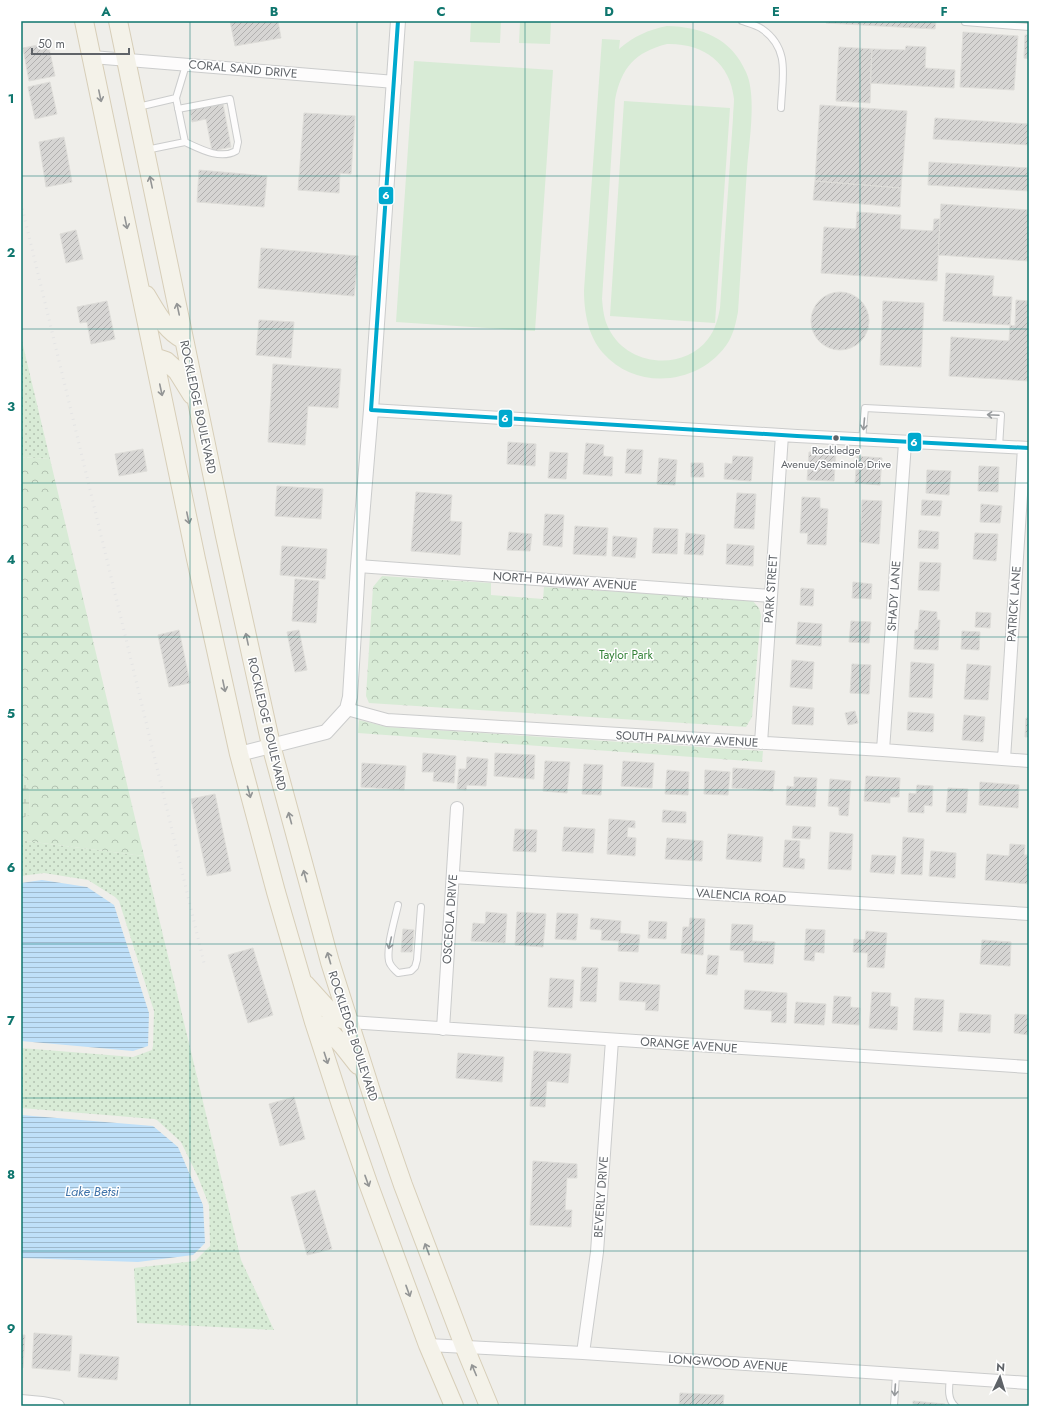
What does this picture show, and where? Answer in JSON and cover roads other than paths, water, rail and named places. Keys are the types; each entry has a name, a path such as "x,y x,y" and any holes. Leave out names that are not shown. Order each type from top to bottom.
{"main road":[{"path":"84,21 154,358 239,754 276,892 314,1022 366,1177 428,1345 454,1406"},
{"name":"ROCKLEDGE BOULEVARD","path":"118,21 270,745 311,896 366,1075 403,1185 465,1348 489,1406"},
{"path":"139,284 165,326 175,335 184,340"},
{"path":"154,358 166,361 177,371 197,402"},
{"path":"302,981 334,1016 349,1022"},
{"path":"314,1022 333,1035 366,1075"}],"street":[{"path":"239,754 326,732 349,703 398,21"},
{"name":"CORAL SAND DRIVE","path":"92,57 394,82"},
{"path":"371,410 905,443 1027,448"},
{"name":"PARK STREET","path":"761,743 782,435"},
{"name":"SHADY LANE","path":"883,750 905,443"},
{"name":"PATRICK LANE","path":"1004,759 1027,448"},
{"name":"NORTH PALMWAY AVENUE","path":"358,566 771,596"},
{"name":"SOUTH PALMWAY AVENUE","path":"349,703 387,720 883,750 1029,761"},
{"name":"OSCEOLA DRIVE","path":"443,1029 457,808"},
{"name":"VALENCIA ROAD","path":"452,877 1029,914"},
{"name":"ORANGE AVENUE","path":"349,1022 1029,1067"},
{"name":"BEVERLY DRIVE","path":"583,1353 597,1252 612,1040"},
{"name":"LONGWOOD AVENUE","path":"428,1345 583,1353 1029,1383"},
{"path":"21,1401 58,1406"}],"lane":[{"path":"742,21 762,28 777,43 783,59 781,108"},
{"path":"965,22 1029,27"},
{"path":"185,142 176,98 186,65"},
{"path":"136,108 176,98"},
{"path":"145,150 185,142 209,152 230,154 236,150 238,142 230,99 178,108"},
{"path":"862,440 865,408 1001,415 999,447"},
{"path":"398,905 388,950 389,961 398,973 411,971 415,967 417,960 421,907"},
{"path":"894,1406 896,1374"},
{"path":"950,1378 949,1394 953,1404 956,1406"}],"water":[{"path":"42,880 87,887 114,905 149,1013 148,1046 133,1051 21,1041 21,883"},
{"name":"Lake Betsi","path":"21,1115 153,1126 178,1147 203,1205 205,1243 193,1255 138,1262 21,1258"}],"railway":[{"path":"21,203 205,967"}],"place":[{"name":"Rockledge Avenue/Seminole Drive","path":"836,438"}],"park label":[{"name":"Taylor Park","path":"626,655"}]}
